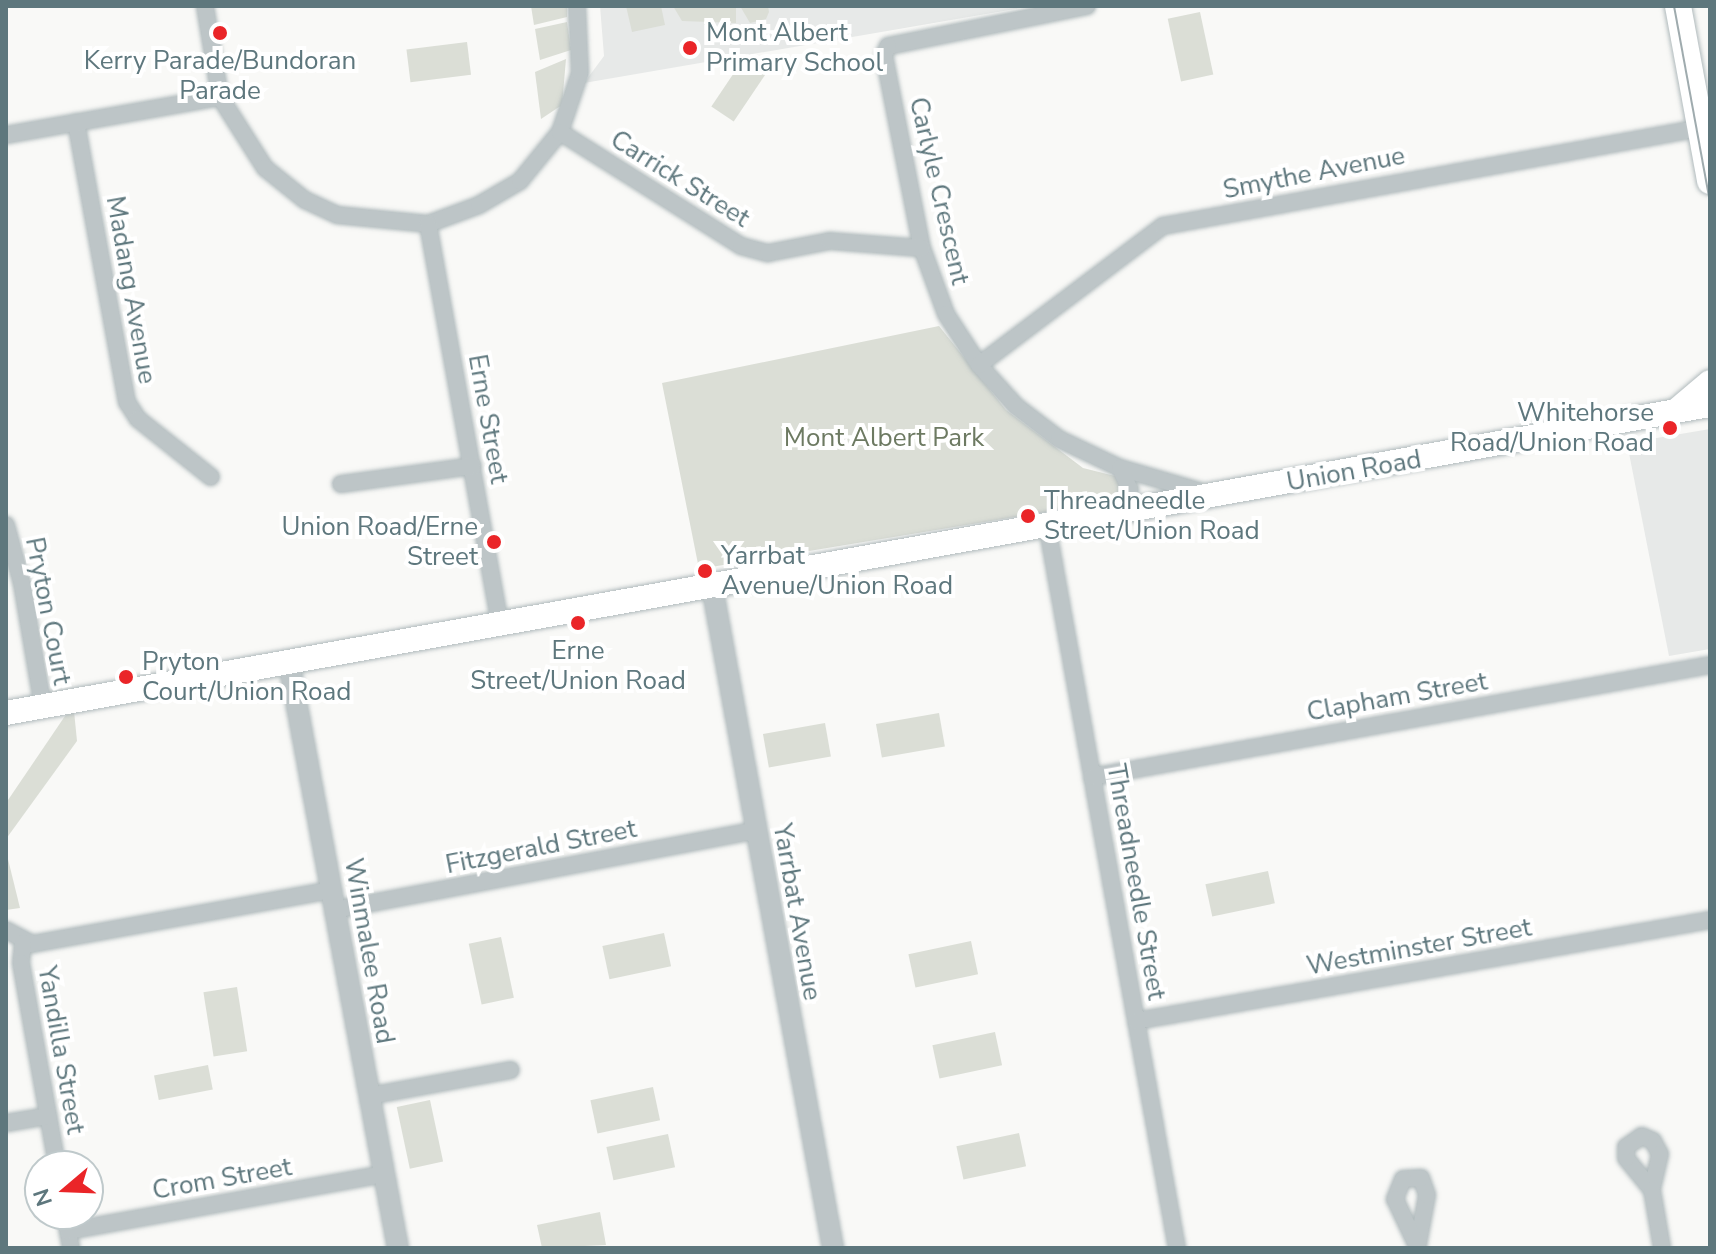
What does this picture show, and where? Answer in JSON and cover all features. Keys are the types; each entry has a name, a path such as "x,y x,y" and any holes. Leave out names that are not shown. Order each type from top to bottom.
{"main road":[{"path":"1678,6 1710,181"},
{"path":"1676,411 1710,382"},
{"name":"Union Road","path":"6,713 1710,405"}],"street":[{"path":"205,6 220,97 265,168 305,200 348,217 428,224 479,205 520,181 560,132 580,73 577,6"},
{"name":"Carlyle Crescent","path":"1087,6 900,41 888,46 884,55 922,248 933,287 979,365 1016,406 1059,439 1120,468 1219,496"},
{"path":"6,135 220,97"},
{"name":"Madang Avenue","path":"76,122 127,402 138,419 211,477"},
{"name":"Smythe Avenue","path":"979,365 1163,226 1700,128"},
{"name":"Carrick Street","path":"560,132 741,246 768,253 830,241 922,248"},
{"name":"Erne Street","path":"428,224 500,623"},
{"path":"341,484 473,466"},
{"path":"1116,513 1130,490 1120,468"},
{"name":"Pryton Court","path":"6,525 22,584 43,707"},
{"name":"Threadneedle Street","path":"1047,525 1177,1248"},
{"name":"Yarrbat Avenue","path":"712,586 833,1248"},
{"name":"Winmalee Road","path":"289,663 398,1248"},
{"name":"Clapham Street","path":"1092,777 1710,665"},
{"name":"Fitzgerald Street","path":"23,943 334,900 755,831"},
{"name":"Westminster Street","path":"1136,1021 1710,920"},
{"path":"6,930 23,943"},
{"name":"Yandilla Street","path":"23,943 21,963 54,1150"},
{"path":"369,1096 511,1070"},
{"path":"6,1123 48,1116"},
{"name":"Crom Street","path":"68,1231 384,1174"},
{"path":"1652,1190 1662,1248"}],"shaded area":[{"name":"Mont Albert Primary School","path":"600,6 1032,6 584,83 604,56"},
{"path":"1710,429 1710,649 1669,656 1627,443"}],"green space":[{"path":"531,6 567,6 567,17 534,25"},
{"path":"626,6 661,6 665,25 632,32"},
{"path":"673,6 736,6 736,23 682,21"},
{"path":"740,6 768,6 769,12 766,19 750,23"},
{"path":"1200,12 1213,75 1181,81 1168,19"},
{"path":"567,22 571,50 540,60 535,29"},
{"path":"467,42 471,75 410,82 406,49"},
{"path":"746,55 768,70 734,121 711,106"},
{"path":"566,59 562,105 541,119 535,72"},
{"name":"Mont Albert Park","path":"939,326 1006,410 1083,468 1119,477 1124,495 1107,502 699,569 662,383"},
{"path":"74,711 77,741 6,839 6,803 65,716"},
{"path":"939,713 945,746 882,758 876,724"},
{"path":"825,723 831,756 769,767 763,734"},
{"path":"6,851 20,908 6,910"},
{"path":"1268,871 1275,903 1212,917 1205,884"},
{"path":"664,933 671,966 609,979 602,946"},
{"path":"501,937 514,998 482,1005 469,944"},
{"path":"971,941 978,974 915,988 908,954"},
{"path":"237,987 247,1051 214,1057 203,992"},
{"path":"995,1032 1002,1065 939,1079 932,1045"},
{"path":"208,1065 213,1090 159,1100 154,1075"},
{"path":"653,1087 660,1120 597,1134 590,1100"},
{"path":"430,1100 443,1162 410,1169 397,1107"},
{"path":"1019,1133 1026,1166 963,1180 956,1146"},
{"path":"668,1134 675,1167 613,1180 606,1147"},
{"path":"600,1212 606,1245 542,1248 537,1225"}],"tram line":[{"path":"1674,6 1710,202"}],"place":[{"name":"Kerry Parade/Bundoran Parade","path":"220,33"},
{"name":"Mont Albert Primary School","path":"690,48"},
{"name":"Whitehorse Road/Union Road","path":"1670,428"},
{"name":"Threadneedle Street/Union Road","path":"1028,516"},
{"name":"Union Road/Erne Street","path":"494,542"},
{"name":"Yarrbat Avenue/Union Road","path":"705,571"},
{"name":"Erne Street/Union Road","path":"578,623"},
{"name":"Pryton Court/Union Road","path":"126,677"}]}
